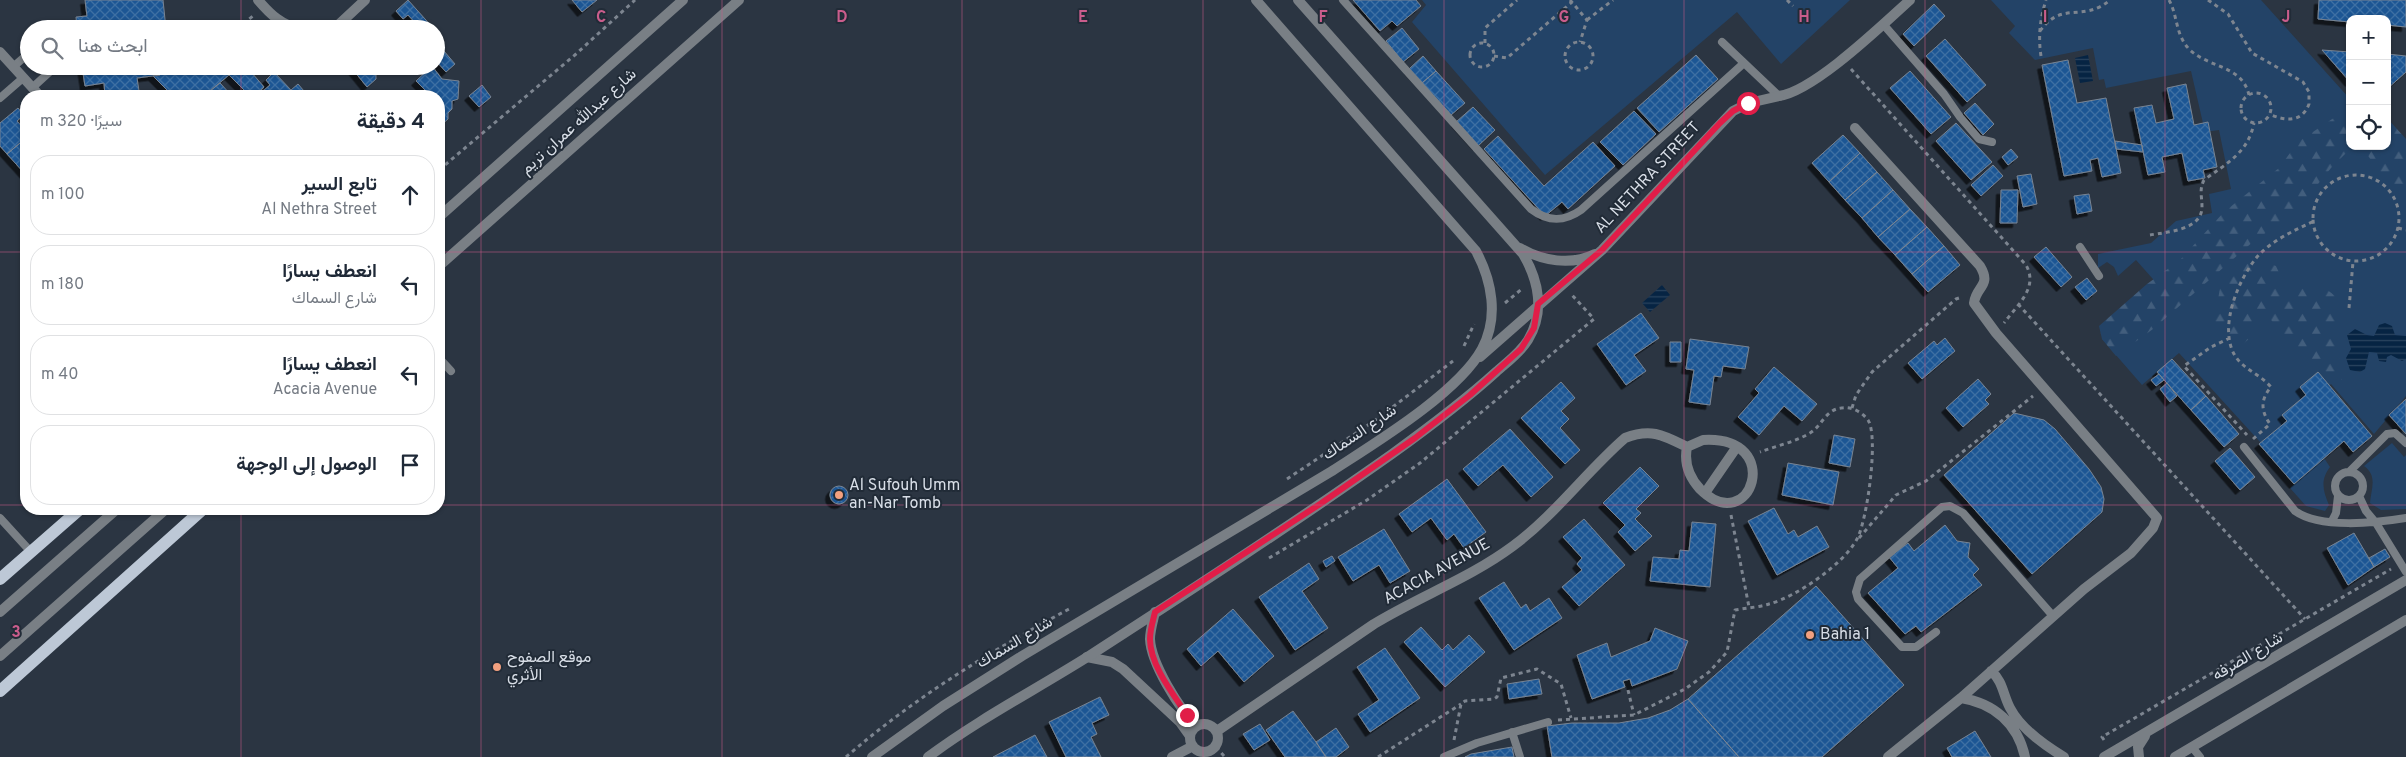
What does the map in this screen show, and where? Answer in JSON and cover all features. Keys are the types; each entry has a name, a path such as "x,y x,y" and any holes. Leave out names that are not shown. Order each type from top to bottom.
{"main road":[{"path":"0,579 73,515"},
{"path":"0,691 196,515"}],"street":[{"path":"344,20 365,0"},
{"name":"شارع عبدالله عمران تريم","path":"445,211 683,0"},
{"name":"شارع عبدالله عمران تريم","path":"445,261 739,0"},
{"name":"شارع السماك","path":"872,757 943,706 1006,666 1332,471 1430,402 1470,366 1482,348 1490,327 1491,286 1485,268 1465,236 1256,0"},
{"path":"928,757 980,720 1087,657 1320,504 1415,438 1470,395 1521,349 1534,328 1538,304 1536,278 1523,254 1298,0"},
{"name":"AL NETHRA STREET","path":"1470,366 1538,304 1602,250 1733,111 1748,103 1800,90 1842,59 1910,0"},
{"path":"261,3 274,20"},
{"path":"272,16 278,20"},
{"path":"0,52 20,74"},
{"path":"20,75 32,88"},
{"path":"1855,128 1980,266 1984,273 1985,282 1975,299 1976,308 1996,334 2157,518 2156,524 2138,547 2053,616 1961,698 1888,757"},
{"path":"1514,244 1531,254 1564,261 1590,256 1602,250"},
{"name":"ACACIA AVENUE","path":"1217,731 1374,624 1399,609 1473,572 1508,550 1534,529 1625,438 1638,433 1652,432 1687,446"},
{"path":"1712,440 1736,448 1748,457 1754,470 1752,486 1742,497 1728,502 1715,500 1705,493 1689,472 1685,455 1687,446 1712,440"},
{"path":"1705,493 1736,448"},
{"path":"0,612 110,515"},
{"path":"0,656 159,515"},
{"name":"شارع الصرفه","path":"2109,755 2406,580"},
{"path":"1155,612 1150,638 1156,664 1183,709 1197,726"},
{"path":"2175,757 2406,620"},
{"path":"1087,657 1112,662 1123,668 1180,722 1190,736 1192,746 1198,751 1206,752 1216,747 1219,739 1217,731 1208,724 1197,726 1190,736"},
{"path":"1991,671 2000,680 2011,709 2022,724 2043,743 2064,757"},
{"path":"1961,698 1982,703 2000,714 2014,729 2025,757"},
{"path":"2139,757 2138,747 2150,732"},
{"path":"1172,757 1192,746"}],"lane":[{"path":"1343,0 1532,209 1540,216 1550,219 1561,220 1581,210 1744,63"},
{"path":"1883,24 1944,94 1979,139 1987,143 1992,142"},
{"path":"1722,42 1779,96"},
{"path":"13,66 20,60"},
{"path":"32,88 46,75"},
{"path":"0,98 23,78"},
{"path":"2080,247 2099,276"},
{"path":"445,364 451,371"},
{"path":"2349,472 2387,434 2395,433 2406,443"},
{"path":"2244,447 2295,511 2306,518 2376,523 2406,518"},
{"path":"2332,521 2338,505 2335,480 2338,475 2354,472 2362,480 2362,491 2359,496 2346,500 2338,496"},
{"path":"2359,496 2366,511 2376,523 2406,572"},
{"path":"1936,632 1916,648 1902,647 1858,599 1856,592 1860,579 1942,507 1950,506 1963,513 2053,616"},
{"path":"0,518 31,552"},
{"path":"1444,757 1512,732 1548,722"},
{"path":"1512,732 1520,757"},
{"path":"2192,747 2200,757"}],"path":[{"path":"445,165 576,54 636,0"},
{"path":"1486,43 1475,45 1471,49 1470,59 1478,67 1484,67 1493,61 1494,56 1494,50 1486,43 1485,28 1517,0"},
{"path":"1580,42 1587,20 1613,0"},
{"path":"1788,0 1793,6"},
{"path":"2041,56 2040,31 2046,0"},
{"path":"2040,31 2055,13 2064,10 2094,10 2110,0"},
{"path":"2168,0 2178,34 2188,48 2211,63 2236,73 2245,82 2250,95"},
{"path":"2208,0 2228,14 2252,53 2298,78 2306,87 2309,104 2304,114 2289,120 2269,114"},
{"path":"1494,56 1507,58 1571,1 1587,20"},
{"path":"245,20 261,3"},
{"path":"1580,42 1590,48 1592,60 1590,65 1578,70 1568,64 1565,52 1574,43 1580,42"},
{"path":"1842,59 2026,265 2031,273 2032,283 1996,334"},
{"path":"2256,93 2264,96 2270,104 2269,114 2262,121 2254,122 2244,117 2241,108 2244,99 2256,93"},
{"path":"2150,235 2183,229 2197,219 2202,211 2200,194 2204,180 2223,169 2239,154 2252,133 2254,122"},
{"path":"2358,174 2376,180 2391,192 2398,209 2398,228 2392,242 2382,253 2368,260 2353,262 2341,259 2330,254 2321,245 2312,222 2314,204 2324,188 2340,178 2358,174"},
{"path":"2244,447 2270,424 2264,416 2262,406 2263,396 2270,387 2265,379 2242,365 2234,354 2227,328 2229,315 2245,278 2257,258 2276,242 2312,222"},
{"path":"2398,228 2406,230"},
{"path":"2349,308 2353,262"},
{"path":"1492,302 1503,304 1536,278"},
{"path":"1852,408 1860,389 1872,372 1956,298 1968,296 1975,299"},
{"path":"2018,304 2305,619"},
{"path":"1462,350 1475,319"},
{"path":"2230,338 2211,347 2184,366 2252,440"},
{"path":"1284,481 1377,419 1458,356"},
{"path":"1548,722 1571,718 1634,716 1685,689 1709,672 1727,652 1736,610 1770,604 1802,588 1836,565 1896,495 1926,481 2044,388"},
{"path":"1748,457 1810,434 1831,411 1841,408 1852,408 1868,420 1872,429 1867,513 1857,540"},
{"path":"1728,502 1749,607"},
{"path":"2109,755 2102,737 2401,563"},
{"path":"846,757 893,720 969,667 1073,607"},
{"path":"1378,757 1465,701 1494,699 1497,696 1501,678 1537,669 1561,684 1571,718"},
{"path":"1628,690 1634,716"},
{"path":"1452,753 1461,704"},
{"path":"1216,747 1225,757"}],"green space":[{"path":"1422,0 1850,0 1781,64 1737,12 1545,175 1412,22 1426,5"},
{"path":"1991,0 2261,0 2346,95 2346,150 2391,149 2406,161 2406,396 2374,434 2331,384 2261,443 2179,353 2142,385 2102,339 2160,287 2136,260 2118,276 2114,267 2107,262 2098,268 2098,254 2151,243 2176,221 2212,213 2209,194 2231,189 2219,130 2205,132 2191,71 2106,88 2104,79 2099,80 2093,48 2035,60 2009,33 2015,26"},
{"path":"2346,110 2346,150 2349,150 2331,168 2292,216 2255,240 2153,329 2116,356 2102,339 2099,326 2147,284 2180,260 2224,212 2279,168 2298,142"},
{"path":"2391,122 2406,139 2406,198 2379,171 2364,150 2391,150"},
{"path":"2247,256 2276,266 2287,290 2321,285 2339,299 2336,336 2342,380 2312,366 2289,344 2263,309 2252,336 2240,347 2212,335 2221,282"},
{"path":"2392,443 2404,457 2406,455 2406,509 2381,510 2370,503 2372,478 2364,466"},
{"path":"2324,458 2330,467 2324,481 2325,495 2329,505 2325,511 2306,506 2290,488"}],"shaded area":[{"path":"2088,55 2093,81 2080,83 2075,58"},
{"path":"1662,285 1670,295 1650,312 1642,303"},
{"path":"2385,323 2392,326 2395,335 2406,336 2406,359 2402,361 2391,355 2387,357 2386,362 2379,361 2377,353 2369,352 2365,369 2360,372 2350,370 2346,358 2351,349 2347,335 2355,329 2374,336 2379,325"}],"building":[{"path":"85,0 163,0 165,20 76,20 76,17 87,16"},
{"path":"408,0 426,20 413,20 408,15 403,19 396,11"},
{"path":"572,0 597,0 582,12"},
{"path":"1353,0 1416,0 1421,6 1397,26 1392,21 1380,31"},
{"path":"2319,0 2406,0 2406,27 2391,25 2391,15 2346,15 2346,22 2318,19"},
{"path":"1934,4 1945,16 1914,46 1903,34"},
{"path":"1402,28 1419,49 1403,62 1386,41"},
{"path":"1945,39 1986,85 1967,102 1926,56"},
{"path":"2322,50 2346,52 2346,77"},
{"path":"445,52 455,64 445,71"},
{"path":"2391,54 2406,56 2406,72 2391,85"},
{"path":"1696,55 1718,79 1659,132 1637,108"},
{"path":"1423,56 1436,71 1422,83 1409,69"},
{"path":"2068,60 2077,103 2106,98 2121,173 2102,177 2098,158 2090,160 2092,171 2064,176 2042,65"},
{"path":"1436,71 1465,103 1451,115 1422,83"},
{"path":"1910,71 1951,117 1931,134 1890,88"},
{"path":"83,75 160,75 137,78 139,90 105,90 104,83 85,86"},
{"path":"229,75 211,90 167,90 153,76"},
{"path":"229,75 254,75 264,87 261,90 244,90"},
{"path":"271,75 277,75 291,90 264,90 270,85 266,80"},
{"path":"357,75 376,75 376,79 367,87"},
{"path":"422,75 439,75 442,79 459,81 458,99 452,101 452,109 448,113 448,119 445,122 445,90 425,90 416,81"},
{"path":"220,83 226,90 211,90"},
{"path":"298,84 303,90 291,90"},
{"path":"2186,84 2194,125 2208,122 2217,167 2203,170 2205,178 2188,181 2182,153 2162,157 2165,172 2148,175 2134,108 2152,105 2156,123 2174,119 2167,88"},
{"path":"482,85 491,97 479,107 469,96"},
{"path":"1975,103 1994,124 1983,135 1964,113"},
{"path":"1473,107 1495,130 1478,146 1456,122"},
{"path":"18,108 20,110 20,118 17,121 20,124 20,143 7,154 0,146 0,123"},
{"path":"1634,111 1656,134 1623,165 1600,142"},
{"path":"1956,123 1992,162 1971,180 1936,141"},
{"path":"1843,135 1860,153 1829,182 1812,163"},
{"path":"1498,136 1544,186 1593,142 1615,166 1568,209 1562,202 1545,216 1484,149"},
{"path":"2115,141 2142,145 2143,152 2116,149"},
{"path":"20,143 20,168 7,154"},
{"path":"2011,149 2018,157 2008,165 2002,157"},
{"path":"1860,153 1877,172 1845,200 1829,182"},
{"path":"1993,165 2003,176 1981,196 1971,185"},
{"path":"1877,172 1893,190 1862,218 1845,200"},
{"path":"2031,174 2037,204 2023,207 2017,176"},
{"path":"1893,190 1910,209 1878,237 1862,218"},
{"path":"2001,190 2018,190 2017,223 2000,223"},
{"path":"2089,194 2092,211 2077,214 2074,196"},
{"path":"1910,209 1927,227 1895,255 1878,237"},
{"path":"1927,227 1944,246 1912,274 1895,255"},
{"path":"1944,246 1960,265 1928,292 1912,274"},
{"path":"2046,247 2072,277 2061,287 2034,257"},
{"path":"2087,278 2097,291 2086,300 2075,287"},
{"path":"1641,313 1659,338 1634,355 1646,371 1626,385 1597,344"},
{"path":"1945,338 1955,351 1922,379 1908,363 1934,341 1937,345"},
{"path":"1690,339 1749,347 1745,369 1723,366 1721,377 1714,376 1710,405 1689,402 1694,370 1686,369"},
{"path":"1670,342 1681,342 1681,362 1670,362"},
{"path":"2172,359 2206,396 2191,410 2157,372"},
{"path":"1774,367 1817,404 1802,421 1784,406 1759,435 1738,417 1759,393 1755,389"},
{"path":"2318,372 2372,436 2353,452 2344,441 2294,484 2259,444 2287,421 2282,415 2306,395 2300,387"},
{"path":"2159,374 2164,380 2156,386 2151,380"},
{"path":"1978,379 1991,394 1985,400 1989,404 1963,427 1946,408"},
{"path":"1561,382 1575,398 1561,411 1569,419 1560,428 1580,450 1565,464 1521,418"},
{"path":"2167,383 2177,396 2170,402 2160,389"},
{"path":"2206,396 2239,434 2224,447 2191,410"},
{"path":"2406,399 2406,434 2389,415"},
{"path":"2014,413 2044,420 2055,429 2089,469 2101,487 2104,499 2102,512 2032,574 1944,475"},
{"path":"1510,429 1553,477 1531,497 1503,465 1478,486 1463,469"},
{"path":"1834,435 1855,439 1850,467 1829,463"},
{"path":"2230,448 2255,477 2240,490 2215,461"},
{"path":"1788,463 1839,472 1833,505 1782,495"},
{"path":"1640,467 1659,486 1636,509 1641,513 1635,519 1652,536 1635,551 1618,532 1625,525 1603,503"},
{"path":"1447,479 1486,532 1464,548 1454,534 1447,540 1431,518 1412,532 1399,514"},
{"name":"Al Sufouh Umm an-Nar Tomb","path":"835,486 843,486 848,491 846,502 835,504 830,499 830,491"},
{"path":"1774,508 1788,534 1794,530 1798,537 1817,526 1829,547 1777,575 1748,521"},
{"path":"1584,519 1625,565 1579,606 1562,587 1582,570 1577,564 1582,558 1563,537"},
{"path":"1692,522 1716,524 1710,587 1650,581 1653,557 1679,559 1680,550 1689,551"},
{"path":"1945,525 1957,541 1970,543 1968,557 1979,569 1973,575 1982,585 1921,632 1916,626 1905,634 1868,593 1898,568 1889,557 1908,543 1914,551"},
{"path":"1384,529 1410,571 1390,583 1379,565 1353,581 1338,557"},
{"path":"2354,533 2374,567 2348,585 2327,548"},
{"path":"2385,549 2390,557 2374,567 2369,558"},
{"path":"1332,556 1335,561 1326,567 1323,561"},
{"path":"1309,563 1319,579 1302,591 1328,628 1295,650 1259,597"},
{"path":"1504,582 1521,608 1526,604 1530,611 1549,598 1562,618 1514,650 1479,598"},
{"name":"Bahia 1","path":"1816,586 1904,685 1822,757 1739,757 1688,699"},
{"path":"1233,609 1274,656 1244,682 1218,651 1201,666 1187,649"},
{"path":"1421,627 1442,650 1448,644 1453,650 1469,635 1485,652 1445,687 1404,642"},
{"path":"1655,628 1688,641 1677,669 1632,686 1630,679 1623,681 1625,687 1592,699 1577,655 1607,643 1611,657 1650,641"},
{"path":"1385,648 1420,698 1370,732 1358,714 1379,700 1357,667"},
{"path":"1539,679 1542,694 1509,699 1507,684"},
{"path":"1100,697 1109,715 1092,723 1097,734 1091,737 1101,757 1066,757 1049,722"},
{"path":"1688,699 1739,757 1552,757 1547,726 1572,723 1619,723 1648,718 1670,710"},
{"path":"1293,711 1326,757 1285,757 1266,730"},
{"path":"1260,724 1270,740 1254,750 1243,734"},
{"path":"1336,728 1349,747 1336,757 1326,757 1316,742"},
{"path":"1975,731 1991,757 1952,757 1947,748"},
{"path":"1035,735 1047,757 993,757"},
{"path":"1512,747 1514,757 1465,757 1471,754"}],"place":[{"name":"Al Sufouh Umm an-Nar Tomb","path":"839,495"},
{"name":"Bahia 1","path":"1810,635"},
{"name":"موقع الصفوح الأثري","path":"497,667"}],"route":[{"path":"1187,715 1156,664 1150,638 1155,612 1320,504 1415,438 1470,395 1521,349 1534,328 1538,304 1602,250 1720,123 1733,111 1748,103"}]}
